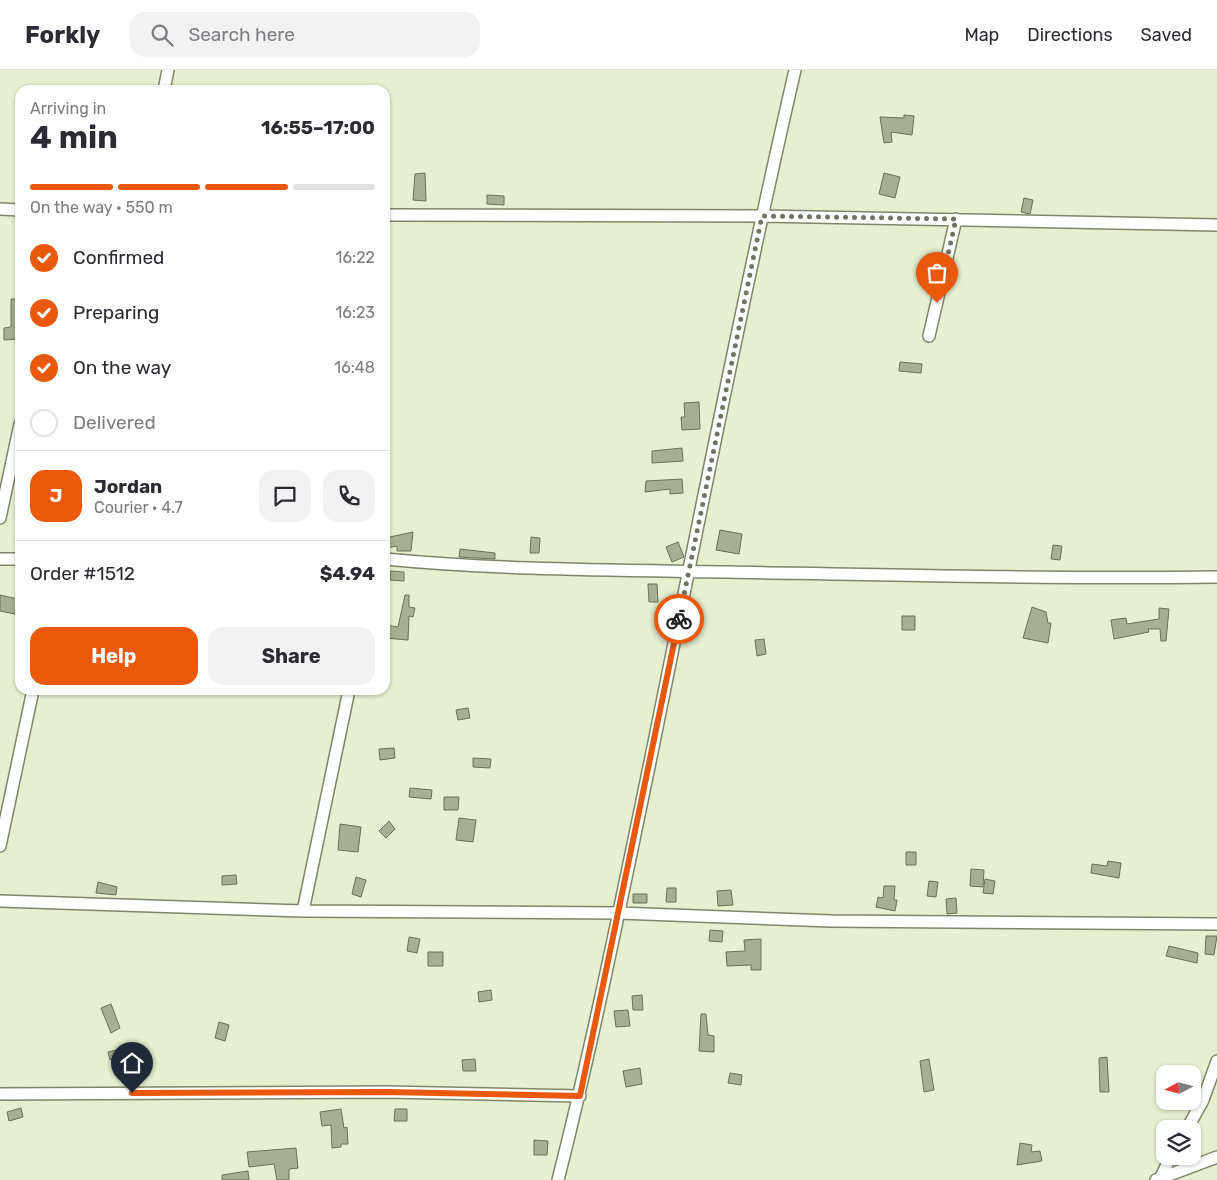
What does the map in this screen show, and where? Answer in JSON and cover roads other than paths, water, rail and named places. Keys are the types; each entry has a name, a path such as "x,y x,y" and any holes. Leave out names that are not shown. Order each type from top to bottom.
{"street":[{"path":"165,85 168,70"},
{"path":"558,1180 580,1096 762,216 795,70"},
{"path":"0,209 15,210"},
{"path":"390,215 762,216 1217,225"},
{"path":"929,336 956,219"},
{"path":"0,518 15,448"},
{"path":"0,559 15,559"},
{"path":"390,560 435,565 551,570 1056,578 1217,576"},
{"path":"0,846 32,695"},
{"path":"303,911 348,695"},
{"path":"0,902 303,911 619,913 831,921 1217,924"},
{"path":"1192,1120 1204,1100 1217,1061"},
{"path":"0,1094 387,1092 580,1096"},
{"path":"1158,1179 1217,1157"},
{"path":"1158,1179 1166,1165"}]}
